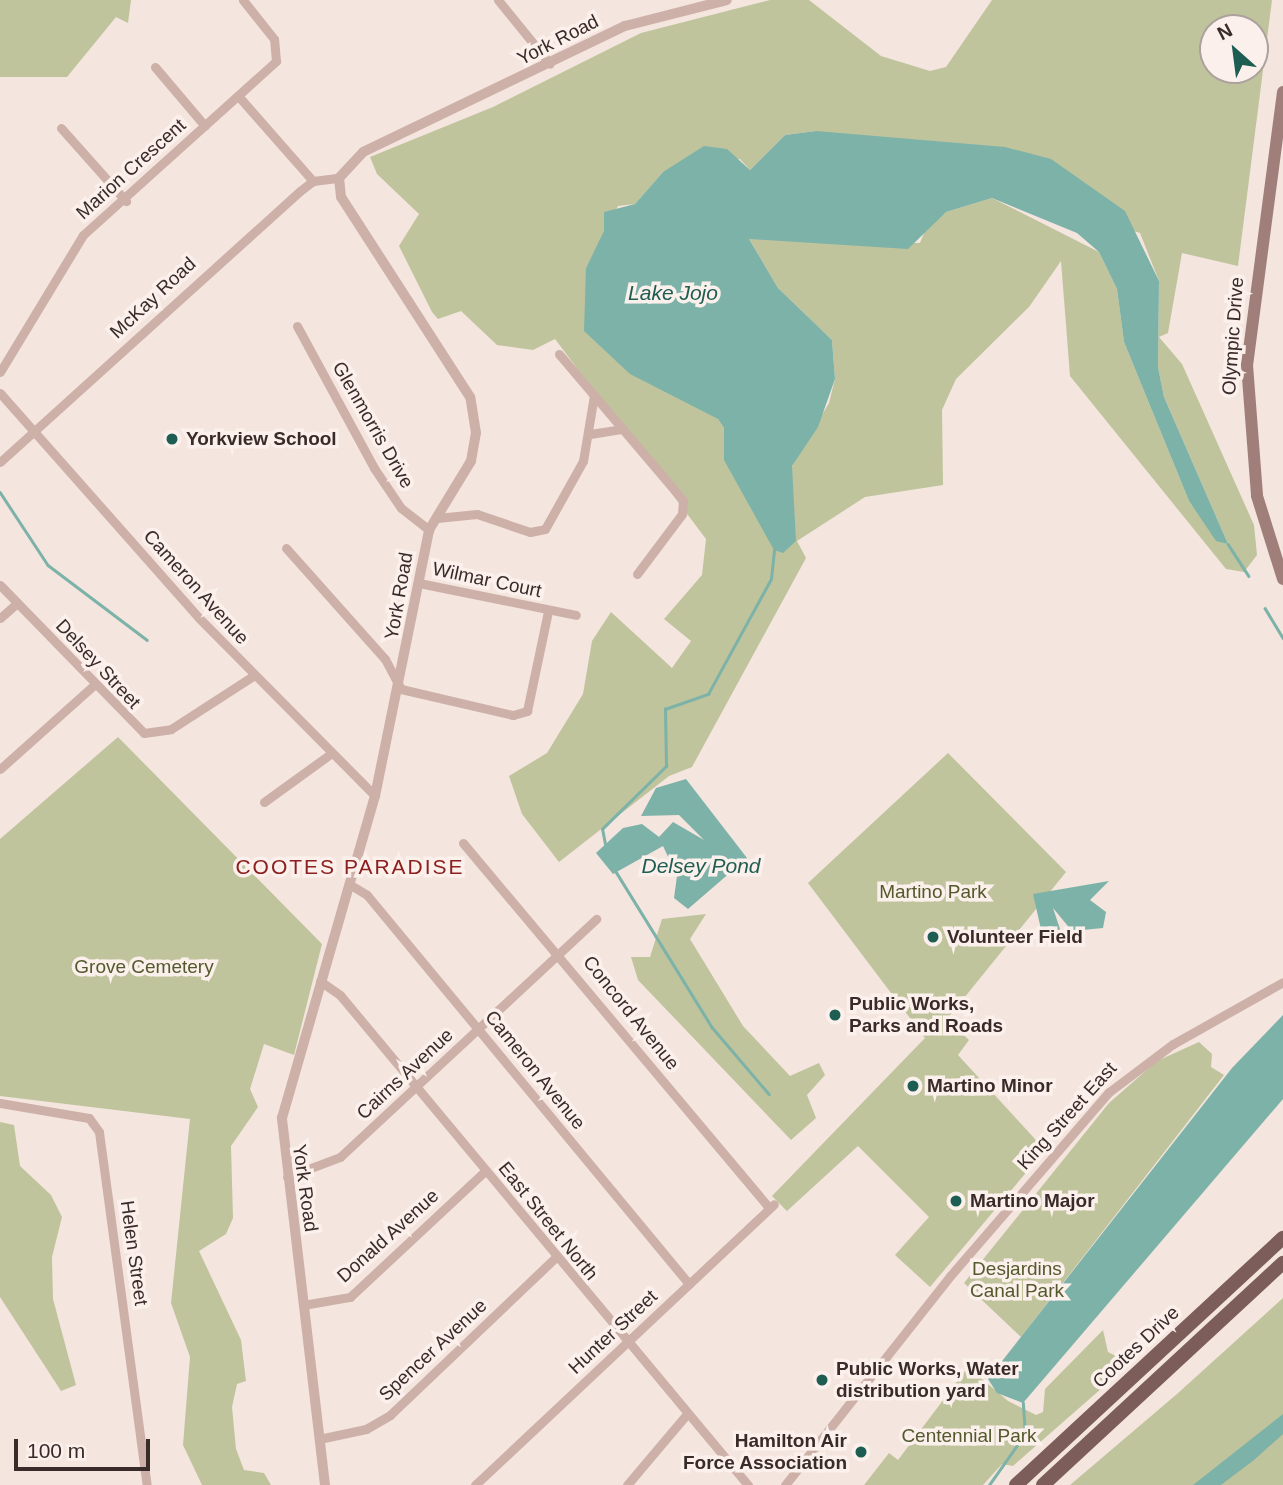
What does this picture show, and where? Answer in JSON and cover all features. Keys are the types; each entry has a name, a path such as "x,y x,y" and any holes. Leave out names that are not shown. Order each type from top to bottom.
{"main road":[{"name":"Olympic Drive","path":"1283,92 1247,365 1257,496 1283,579"},
{"name":"Cootes Drive","path":"1016,1485 1283,1238"},
{"name":"Cootes Drive","path":"1043,1485 1283,1264"}],"street":[{"name":"Marion Crescent","path":"0,372 83,235 126,201 205,126 240,98 276,61 277,51 243,0"},
{"path":"498,0 550,64"},
{"name":"York Road","path":"325,1485 282,1118 374,796 401,689 429,530 471,461 475,411 395,273 341,197 339,178 363,152 652,16 727,0"},
{"path":"155,67 205,126"},
{"path":"240,98 313,181 339,178"},
{"path":"61,128 126,201"},
{"name":"McKay Road","path":"0,462 37,432 313,181"},
{"name":"Glenmorris Drive","path":"297,326 374,468 401,508 429,530"},
{"path":"559,354 684,506 636,575"},
{"name":"Cameron Avenue","path":"0,393 253,676 329,755 374,796"},
{"path":"437,518 477,514 530,532 545,528 573,488 590,434 587,405 594,395"},
{"path":"590,434 623,429"},
{"path":"286,548 385,659 401,689"},
{"name":"Wilmar Court","path":"419,583 576,615"},
{"name":"Delsey Street","path":"0,585 132,727 160,732 253,676"},
{"path":"0,618 17,603"},
{"name":"Wilmar Court","path":"401,689 513,715 527,711 548,611"},
{"path":"0,769 94,685"},
{"path":"264,802 329,755"},
{"name":"Concord Avenue","path":"463,843 772,1206"},
{"name":"Cameron Avenue","path":"349,884 368,895 689,1284"},
{"name":"Cairns Avenue","path":"287,1177 327,1167 416,1089 596,919"},
{"name":"East Street North","path":"320,981 340,995 626,1344 748,1485"},
{"name":"King Street East","path":"785,1485 950,1276 1109,1092 1173,1044 1283,982"},
{"name":"Helen Street","path":"0,1103 89,1118 99,1132 147,1485"},
{"name":"Donald Avenue","path":"303,1305 350,1297 485,1171"},
{"name":"Hunter Street","path":"475,1485 772,1206"},
{"name":"Spencer Avenue","path":"319,1439 366,1429 390,1415 555,1258"},
{"path":"626,1485 687,1415"}],"green space":[{"path":"0,0 131,0 128,23 116,17 67,77 0,77"},
{"path":"770,0 809,0 881,56 930,71 946,67 992,0 1272,0 1269,23 1269,14 1199,14 1199,84 1261,84 1238,266 1182,253 1168,333 1159,337 1182,364 1254,525 1257,555 1244,572 1226,569 1070,376 1061,261 1029,307 956,379 942,410 943,485 865,497 797,541 806,558 692,767 669,776 559,862 522,814 509,776 547,753 583,694 592,641 611,612 672,668 691,641 664,619 702,575 706,539 555,339 533,350 497,345 461,311 438,319 399,246 419,214 377,174 370,157 493,107 641,33","holes":["816,131 1140,233 1159,281 1158,367 1164,397 1228,544 1216,540 1189,501 1124,342 1117,289 1099,252 992,198 946,212 926,228 920,243 749,239 778,288 832,340 835,379 829,403 792,466 724,460 724,428 718,419 586,268 618,206 635,204 663,172 740,159 750,170 785,135"]},
{"name":"Grove Cemetery","path":"118,737 322,944 294,1055 264,1044 250,1089 258,1107 231,1146 233,1218 226,1234 199,1251 241,1340 246,1381 237,1384 232,1407 236,1449 244,1470 264,1473 271,1485 202,1485 183,1445 190,1357 171,1303 190,1119 0,1096 0,839"},
{"name":"Martino Park","path":"948,753 1066,872 947,1019 969,1040 958,1055 1045,1150 930,1287 895,1255 929,1217 858,1146 787,1211 772,1196 925,1038 808,883"},
{"path":"706,914 690,939 743,1026 790,1076 819,1063 825,1075 807,1095 816,1118 791,1140 638,980 631,957 650,957 662,919"},
{"name":"Desjardins Canal Park","path":"1199,1042 1212,1054 1211,1067 1224,1075 1021,1337 964,1283 1109,1103 1157,1061"},
{"path":"0,1122 14,1125 20,1166 51,1195 62,1217 52,1257 53,1299 76,1385 61,1391 0,1297"},
{"path":"1283,1298 1283,1485 1070,1485 1177,1394"},
{"name":"Centennial Park","path":"1103,1330 1108,1352 1120,1358 1118,1374 1013,1466 1002,1464 983,1485 864,1485 889,1453 898,1460 968,1367 1008,1401 1036,1415 1043,1412 1045,1389"}],"water":[{"name":"Lake Jojo","path":"816,131 1005,147 1051,159 1125,211 1159,281 1158,367 1164,397 1228,544 1216,541 1189,501 1124,342 1117,289 1099,252 1077,233 992,198 946,212 908,249 749,239 778,288 832,340 835,379 818,427 792,466 796,541 783,553 774,550 724,460 724,428 718,419 630,374 584,331 586,268 604,231 604,212 635,204 663,172 704,146 727,149 750,170 785,135"},
{"name":"Delsey Pond","path":"686,779 747,858 688,909 674,898 677,876 663,846 613,874 596,853 623,828 642,824 659,837 673,822 704,840 679,815 641,816 656,788"},
{"path":"1109,881 1090,900 1106,912 1103,928 1072,931 1053,908 1062,935 1054,942 1043,938 1033,894"},
{"path":"1283,1015 1283,1099 1023,1403 997,1393 988,1379 1232,1068"},
{"path":"1283,1414 1283,1434 1254,1460 1221,1485 1193,1485"}],"waterway":[{"path":"0,492 48,565 147,640"},
{"path":"1228,544 1249,576"},
{"path":"605,844 602,829 666,766 665,709 708,694 771,579 774,550"},
{"path":"1265,608 1283,638"},
{"path":"615,870 712,1027 769,1094"},
{"path":"989,1485 1025,1434 1023,1403"}],"place":[{"name":"Yorkview School","path":"172,439"},
{"name":"Volunteer Field","path":"933,937"},
{"name":"Public Works, Parks and Roads","path":"835,1015"},
{"name":"Martino Minor","path":"913,1086"},
{"name":"Martino Major","path":"956,1201"},
{"name":"Public Works, Water distribution yard","path":"822,1380"},
{"name":"Hamilton Air Force Association","path":"861,1452"}],"district":[{"name":"COOTES PARADISE","path":"350,867"}]}
